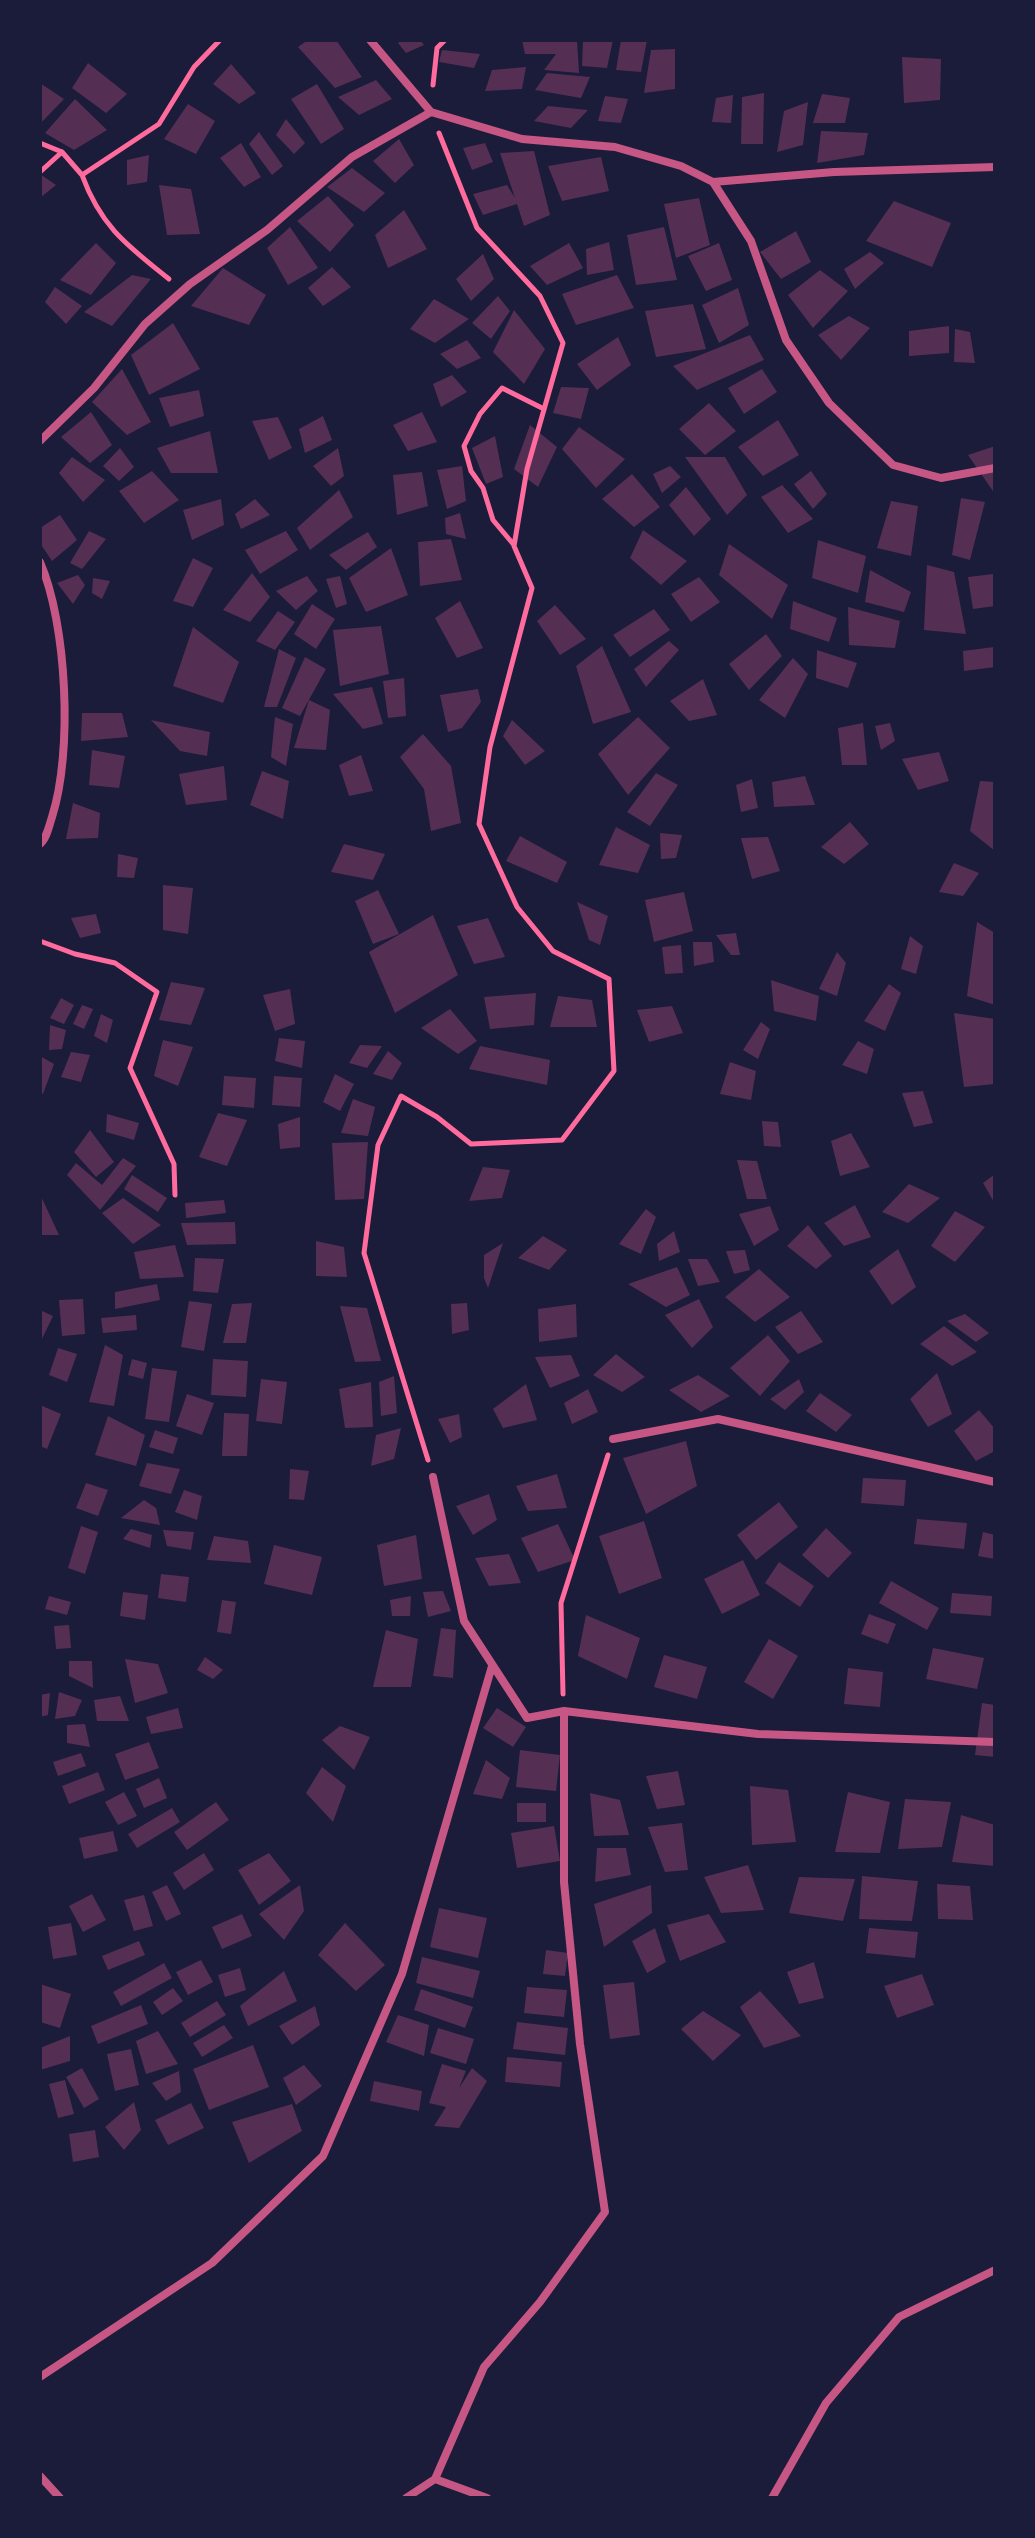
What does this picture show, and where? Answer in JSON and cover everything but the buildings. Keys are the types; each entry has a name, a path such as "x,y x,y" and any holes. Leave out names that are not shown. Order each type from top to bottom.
{"street":[{"path":"370,40 431,112 522,139 615,147 681,166 713,182 751,241 786,340 829,403 893,465 941,478 995,468"},
{"path":"40,441 94,388 145,324 183,290 267,230 352,157 431,112"},
{"path":"713,182 834,172 995,167"},
{"path":"40,562 49,581 62,664 64,744 59,793 40,844"},
{"path":"613,1439 718,1419 995,1482"},
{"path":"433,1477 464,1621 527,1718 564,1711 758,1734 995,1742"},
{"path":"40,2377 212,2263 323,2156 402,1974 492,1666"},
{"path":"406,2498 435,2479 484,2367 540,2302 605,2212 580,2044 564,1882 564,1711"},
{"path":"772,2498 826,2403 899,2317 995,2270"},
{"path":"40,2476 60,2498"},
{"path":"435,2479 487,2498"}],"path":[{"path":"82,175 159,124 194,67 220,40"},
{"path":"445,40 437,48 431,112 477,228 540,296 563,343 527,469 514,546"},
{"path":"40,143 62,152 82,175 92,203 114,235 183,290"},
{"path":"40,172 62,152"},
{"path":"433,1477 364,1253 378,1145 401,1096 437,1117 471,1144 562,1140 614,1071 609,979 553,951 517,907 479,824 490,747 532,588 514,546 493,520 483,488 471,471 464,446 480,414 502,388 542,408"},
{"path":"40,941 75,954 115,963 157,992 130,1068 174,1164 175,1195"},
{"path":"564,1711 561,1603 613,1439"}]}
